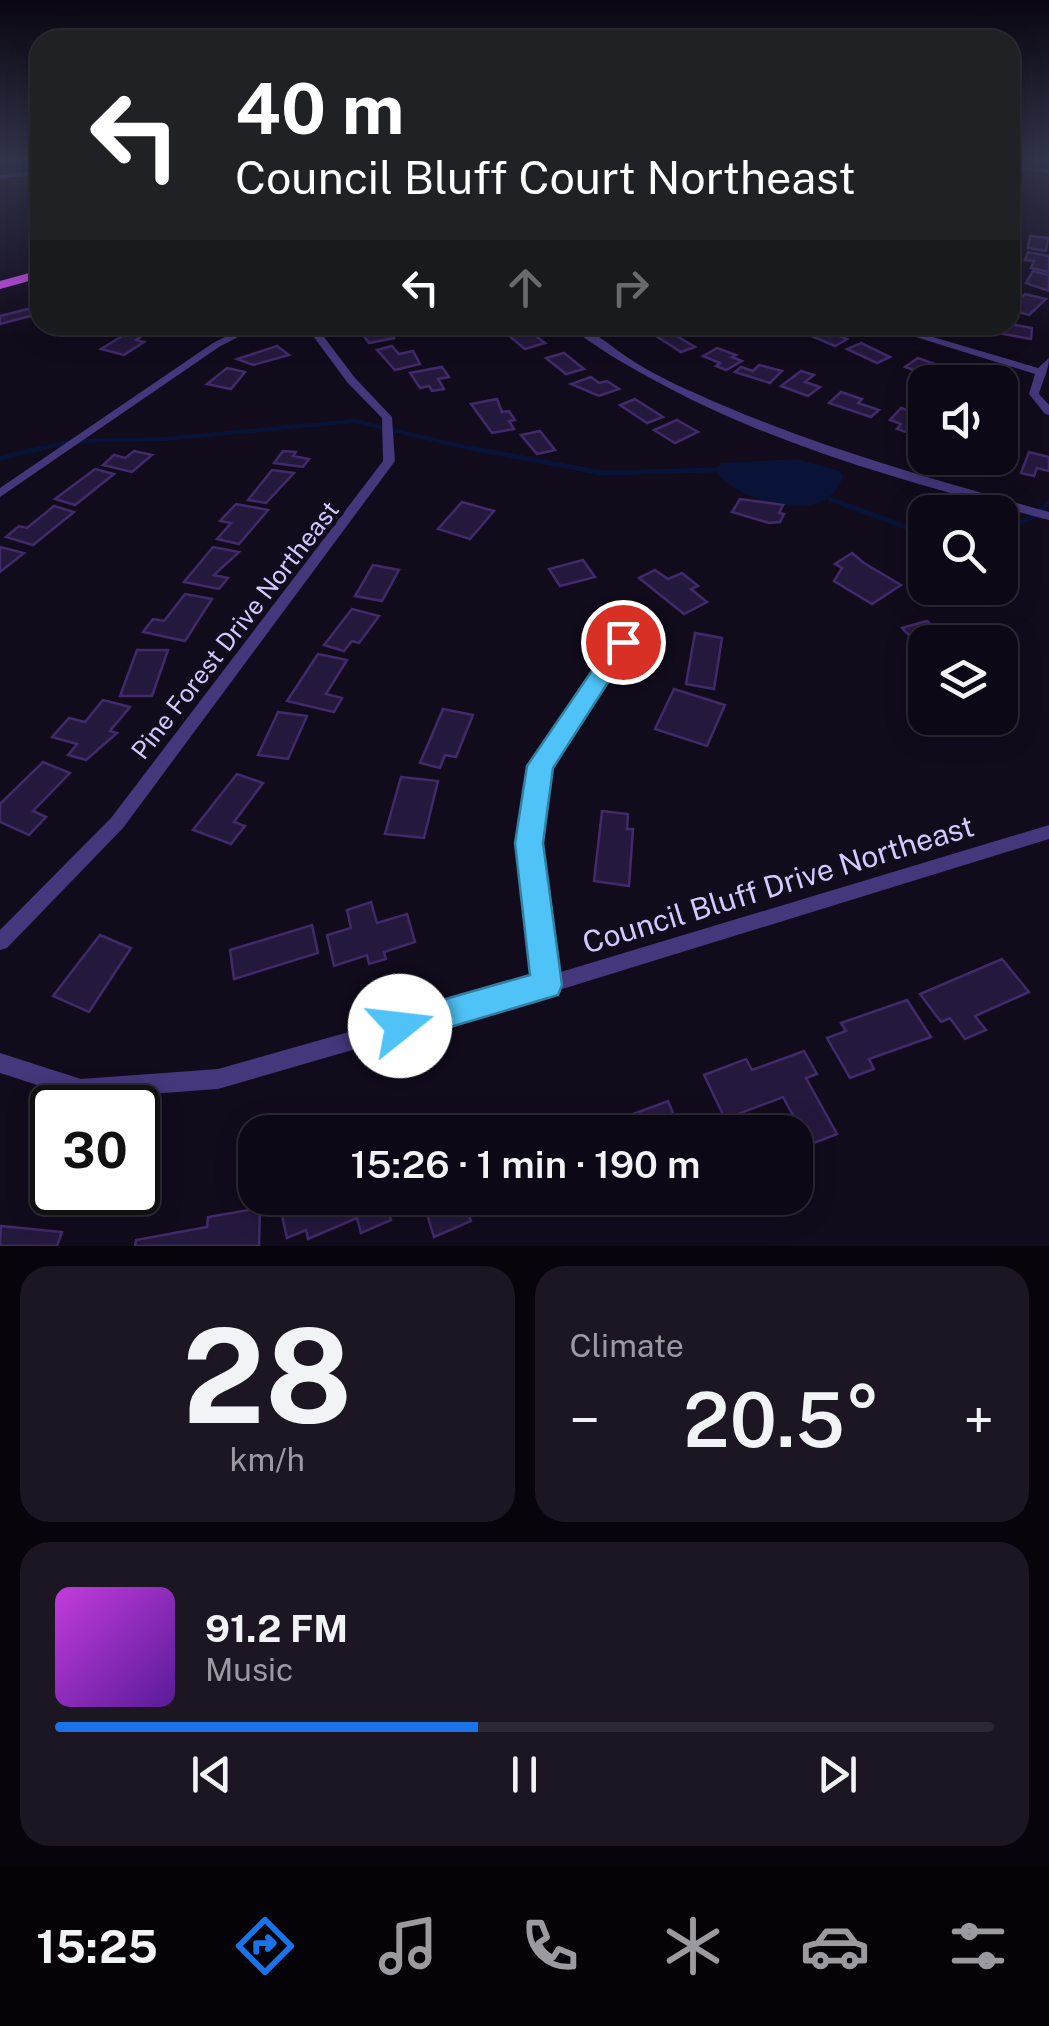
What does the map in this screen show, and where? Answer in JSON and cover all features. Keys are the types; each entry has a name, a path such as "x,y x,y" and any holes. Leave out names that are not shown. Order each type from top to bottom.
{"main road":[{"path":"0,285 30,277"}],"street":[{"path":"0,493 236,335"},
{"name":"Pine Forest Drive Northeast","path":"0,942 117,824 390,461 387,416 351,380 317,335"},
{"path":"590,335 704,406 762,429 1049,516"},
{"path":"916,335 1040,372"},
{"path":"1049,361 1040,372 1034,394 1049,412"},
{"path":"546,985 529,843 540,766 623,642"},
{"name":"Council Bluff Drive Northeast","path":"0,1063 81,1089 218,1079 546,985 1049,832"}],"water":[{"path":"797,459 840,471 843,476 834,493 819,502 780,505 741,491 715,470 722,463"}],"building":[{"path":"1030,236 1048,238 1046,251 1028,248"},
{"path":"1028,252 1049,256 1049,272 1031,268 1034,261 1025,260"},
{"path":"1033,271 1049,275 1049,291 1026,283"},
{"path":"1025,294 1046,299 1029,315 1020,312 1020,299"},
{"path":"30,311 30,316 0,324 0,316"},
{"path":"1020,326 1032,328 1031,339 1009,335 1020,335"},
{"path":"124,335 143,335 136,340 144,342 124,355 101,349"},
{"path":"363,335 394,338 369,343"},
{"path":"508,335 535,335 545,343 525,349"},
{"path":"675,335 695,347 681,352 656,336"},
{"path":"809,335 847,339 835,346"},
{"path":"861,343 890,357 877,363 847,349"},
{"path":"277,346 289,355 253,365 237,359"},
{"path":"392,346 399,354 413,351 420,364 395,370 377,350"},
{"path":"717,348 742,361 726,370 716,366 720,363 703,356"},
{"path":"564,353 584,369 566,374 546,358"},
{"path":"918,358 937,365 908,365 905,367"},
{"path":"759,365 782,371 770,383 735,372 741,367 753,371"},
{"path":"442,367 449,377 438,379 444,389 420,388 410,373"},
{"path":"227,368 245,372 231,389 207,384"},
{"path":"801,371 814,375 805,382 820,387 808,396 781,386"},
{"path":"591,377 619,389 599,396 571,384"},
{"path":"841,392 879,410 871,417 829,403"},
{"path":"497,399 502,412 509,411 515,420 509,421 514,429 492,433 471,404"},
{"path":"635,399 663,417 647,423 620,405"},
{"path":"901,408 908,410 908,433 897,429 901,424 890,420"},
{"path":"677,420 698,432 675,443 654,430"},
{"path":"540,431 555,450 537,454 521,435"},
{"path":"134,451 152,455 132,472 103,465 114,455 125,458"},
{"path":"283,451 309,459 303,467 274,463"},
{"path":"1029,452 1049,457 1049,471 1037,468 1034,476 1021,473"},
{"path":"95,469 114,474 75,505 55,499"},
{"path":"272,470 294,473 266,503 248,500"},
{"path":"740,499 783,505 779,513 784,514 780,522 769,523 732,512"},
{"path":"462,502 494,511 470,539 438,529"},
{"path":"236,504 268,510 239,544 217,539 231,523 220,521"},
{"path":"54,506 74,512 33,545 6,537 19,526 27,528"},
{"path":"0,547 24,553 0,572"},
{"path":"213,547 239,552 214,575 228,578 219,589 184,582"},
{"path":"852,553 901,585 872,604 834,581 842,568 835,564"},
{"path":"583,560 595,577 560,586 549,569"},
{"path":"373,565 399,570 382,601 355,596"},
{"path":"655,570 668,579 682,573 698,586 691,589 707,602 684,614 639,578"},
{"path":"185,594 212,599 185,641 143,632 153,619 164,621"},
{"path":"352,609 379,616 359,643 352,641 344,651 324,645"},
{"path":"695,633 722,638 714,689 686,684"},
{"path":"137,650 168,650 152,696 120,696"},
{"path":"318,654 347,660 326,694 342,698 334,712 287,701"},
{"path":"674,689 725,705 707,746 655,729"},
{"path":"103,700 130,707 110,731 117,733 86,760 68,755 77,744 52,737 69,718 85,722"},
{"path":"443,709 473,715 456,757 445,755 440,768 420,763"},
{"path":"278,712 307,716 288,759 258,755"},
{"path":"43,762 70,773 33,811 46,817 29,835 0,822 0,804"},
{"path":"237,774 263,783 234,822 245,826 231,844 193,830"},
{"path":"401,777 438,781 424,838 385,834"},
{"path":"602,811 628,814 627,829 633,829 629,886 594,881"},
{"path":"371,902 377,923 407,914 415,942 384,952 386,959 369,964 367,955 334,966 327,935 351,928 347,910"},
{"path":"312,925 318,953 234,979 230,950"},
{"path":"100,935 131,948 89,1012 53,996"},
{"path":"1002,959 1029,992 975,1016 986,1030 965,1039 950,1018 941,1022 920,994"},
{"path":"907,1000 931,1037 869,1059 874,1069 850,1078 827,1038 846,1031 841,1023"},
{"path":"804,1051 817,1074 806,1078 837,1134 813,1143 813,1115 793,1115 783,1097 736,1115 723,1115 704,1075 746,1059 752,1070"},
{"path":"668,1101 674,1115 630,1115"},
{"path":"238,1212 238,1215 260,1215 259,1246 135,1246 136,1240 207,1227 208,1217"},
{"path":"282,1215 390,1215 391,1220 361,1233 357,1218 308,1239 306,1230 287,1238"},
{"path":"427,1215 469,1215 471,1221 434,1237"},
{"path":"1,1226 62,1232 57,1246 0,1246"}],"waterway":[{"path":"31,451 73,441 165,439 355,421 481,451"},
{"path":"0,458 42,448"},
{"path":"471,448 602,473 715,470"},
{"path":"830,499 908,528"},
{"path":"1018,523 1036,516 1049,502"}],"route":[{"path":"400,1026 546,985 529,843 540,766 623,642"}]}
